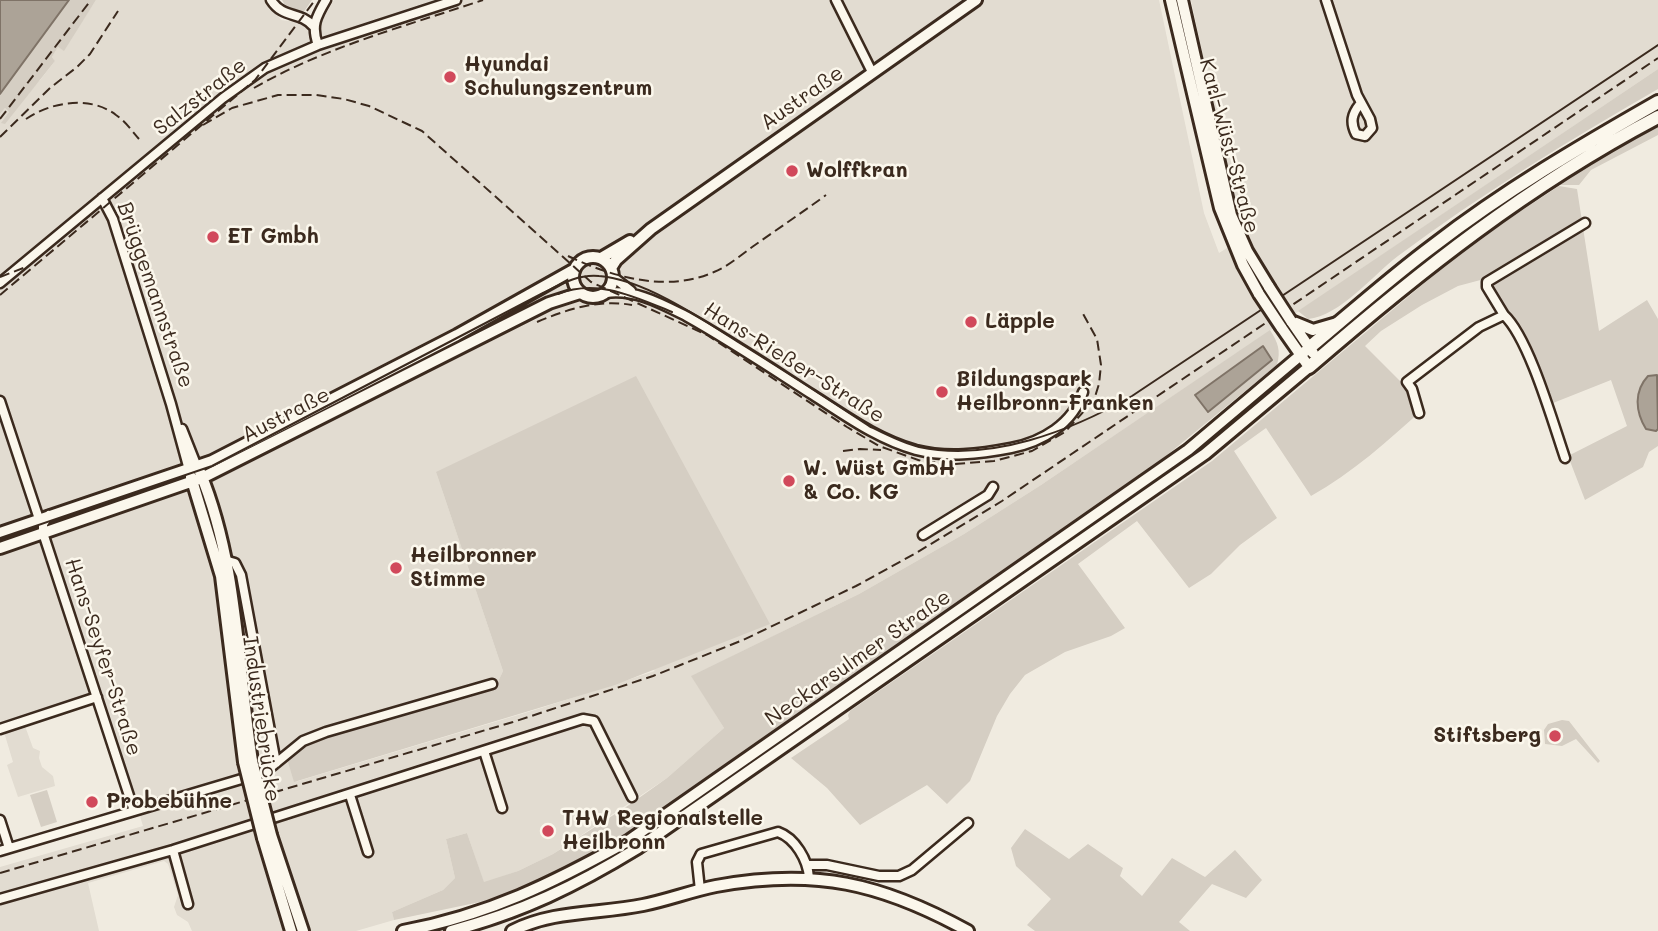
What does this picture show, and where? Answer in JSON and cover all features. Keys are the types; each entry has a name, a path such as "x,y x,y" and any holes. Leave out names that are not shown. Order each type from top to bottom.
{"highway":[{"path":"1305,351 1434,245 1489,205 1561,157 1658,102"},
{"path":"1313,364 1427,267 1528,193 1656,119"}],"main road":[{"name":"Austraße","path":"0,533 193,468 457,335 573,270 579,261 601,258 651,229 976,0"},
{"name":"Karl-Wüst-Straße","path":"1171,0 1220,208 1243,265 1264,290 1313,364"},
{"name":"Karl-Wüst-Straße","path":"1182,0 1231,215 1264,290"},
{"name":"Austraße","path":"0,548 197,480 264,449 550,303 580,293 594,297 606,293 612,285 616,260 651,229"},
{"path":"601,258 612,273"},
{"path":"573,270 572,279 580,293"},
{"path":"1286,324 1313,330 1339,321"},
{"name":"Neckarsulmer Straße","path":"403,931 512,900 556,881 628,841 1188,450 1305,351"},
{"name":"Neckarsulmer Straße","path":"451,931 517,911 553,896 638,848 1205,454 1313,364"},
{"name":"Brüggemannstraße","path":"193,468 228,561"},
{"name":"Brüggemannstraße","path":"197,480 215,550"},
{"name":"Industriebrücke","path":"215,550 225,599 248,762 291,931"},
{"name":"Industriebrücke","path":"228,561 248,762"},
{"name":"Industriebrücke","path":"267,837 303,931"},
{"path":"512,931 541,919 644,905 700,890 755,881 809,878 847,883 878,891 917,905 968,931"},
{"path":"279,891 284,919 283,931"},
{"path":"298,917 310,931"}],"street":[{"path":"271,0 282,13 308,20 313,26 318,45"},
{"path":"313,26 326,0"},
{"name":"Salzstraße","path":"0,283 247,80 283,59 318,45 456,0"},
{"path":"836,0 872,72"},
{"path":"1326,0 1360,104"},
{"name":"Brüggemannstraße","path":"102,198 113,219 193,468"},
{"path":"1566,458 1530,360 1514,326 1487,287 1487,282 1585,223"},
{"name":"Hans-Rießer-Straße","path":"612,273 633,293"},
{"name":"Hans-Rießer-Straße","path":"606,293 633,293 650,298 701,325 867,430 886,440 918,450 953,455 988,453 1029,444 1060,425 1079,405 1083,393"},
{"path":"1419,413 1412,389 1406,382 1431,366 1479,327 1504,315"},
{"path":"0,401 44,517 43,533"},
{"path":"923,535 988,495 993,486"},
{"name":"Hans-Seyfer-Straße","path":"43,533 134,811"},
{"name":"Brüggemannstraße","path":"228,561 235,563 241,575 276,763"},
{"path":"0,820 4,850 224,786 265,772 303,741 326,732 492,684"},
{"path":"0,729 97,697"},
{"path":"0,899 173,850 583,719 594,721 632,797"},
{"path":"484,751 502,808"},
{"path":"350,795 368,852"},
{"path":"808,865 827,864 879,876 899,876 912,870 968,823"},
{"path":"700,890 697,862 701,855 778,832 786,835 808,865 809,878"},
{"path":"173,850 188,904"},
{"path":"541,919 547,931"}],"shaded area":[{"path":"0,0 69,0 0,94"},
{"path":"69,0 96,0 64,51 58,47 52,57 55,61 5,124 1,123 9,112 5,108 0,114 0,94"},
{"path":"96,0 267,0 281,20 319,25 334,0 1159,0 1204,213 1219,253 1248,235 1231,186 1191,0 1658,0 1658,69 1041,485 964,534 859,594 692,676 724,728 667,778 553,854 518,871 484,883 467,833 446,839 455,878 443,890 392,912 394,920 356,931 192,931 188,922 177,915 174,907 178,895 168,864 164,861 88,883 99,931 0,931 0,867 143,826 102,693 0,726 0,114 5,108 9,112 2,122 55,61 52,57 58,47 63,50","holes":["436,472 655,671 538,709 295,782 495,688 503,671"]},
{"path":"282,0 312,0 303,13 288,10"},
{"path":"1658,69 1658,89 1558,148 1461,211 1398,256 1344,303 1332,311 1308,319 1298,311"},
{"path":"1658,107 1658,111 1628,127 1321,350 1315,349 1429,254 1508,198"},
{"path":"1658,124 1658,135 1591,170 1579,185 1552,185"},
{"path":"1559,186 1577,189 1599,331 1647,300 1658,319 1658,446 1649,452 1643,467 1585,500 1568,456 1627,426 1611,380 1548,405 1488,278 1458,286 1381,331 1365,346 1402,383 1412,377 1423,409 1355,467 1311,496 1266,428 1234,451 1277,518 1240,545 1211,574 1189,588 1137,521 1078,564 1125,628 1111,636 1065,652 1025,675 997,716 970,781 947,804 927,785 860,825 827,788 791,758 849,719 850,711 1212,461 1471,244"},
{"path":"1532,196 1443,261 1356,332 1429,270"},
{"path":"1270,330 1278,347 1277,365 1161,460 1018,564 615,843 499,898 394,920 392,912 443,890 455,878 446,839 467,833 484,882 518,871 553,854 667,778 724,728 691,676 859,594 964,534"},
{"path":"1263,346 1272,360 1208,412 1195,395"},
{"path":"1290,370 1292,372 1183,465 641,842 548,893 477,919 436,931 422,931 537,895 645,835 1095,523 1190,453"},
{"path":"1657,375 1656,431 1646,429 1638,408 1638,395 1648,376"},
{"path":"636,376 770,624 615,685 294,782 288,762 304,743 485,687 495,688 503,671 436,472"},
{"path":"1186,473 657,842 578,886"},
{"path":"1569,721 1600,761 1598,763 1576,739 1562,746 1545,744 1544,730 1548,724"},
{"path":"25,726 33,748 40,751 42,767 53,776 55,786 18,797 7,765 13,762 4,732"},
{"path":"47,790 57,822 41,827 30,795"},
{"path":"1025,829 1069,859 1088,844 1123,868 1120,876 1142,896 1172,858 1205,877 1235,850 1262,880 1246,898 1212,884 1179,922 1190,931 1035,931 1027,925 1051,899 1016,866 1011,848"}],"tram line":[{"path":"0,538 212,466 550,290 570,280 591,276 634,284 671,301 869,426 906,443 946,451 1002,447 1030,440 1083,421 1132,396 1658,45"},
{"path":"558,294 587,288 616,291 672,312"}],"railway":[{"path":"0,119 91,0"},
{"path":"0,295 255,80 315,0"},
{"path":"254,88 337,49 483,0"},
{"path":"0,137 50,88 90,54 118,11"},
{"path":"0,873 513,722 653,676 743,640 856,586 1002,501 1658,58"},
{"path":"203,125 232,108 278,95 316,95 369,106 422,131 591,282 707,335 879,446 921,461 955,464 994,461 1032,451 1065,432 1094,400 1099,384 1101,365 1097,339 1082,312"},
{"path":"26,119 47,108 83,103 106,109 119,117 139,139"},
{"path":"568,256 585,264 640,280 659,282 696,278 730,263 826,195"},
{"path":"0,277 26,267"},
{"path":"537,322 583,306 607,303 632,305"},
{"path":"843,451 881,450"}],"place":[{"name":"Hyundai Schulungszentrum","path":"450,77"},
{"name":"Wolffkran","path":"792,171"},
{"name":"ET Gmbh","path":"213,237"},
{"name":"Läpple","path":"971,322"},
{"name":"Bildungspark Heilbronn-Franken","path":"942,392"},
{"name":"W. Wüst GmbH & Co. KG","path":"789,481"},
{"name":"Heilbronner Stimme","path":"396,568"},
{"name":"Stiftsberg","path":"1555,736"},
{"name":"Probebühne","path":"92,802"},
{"name":"THW Regionalstelle Heilbronn","path":"548,831"}]}
